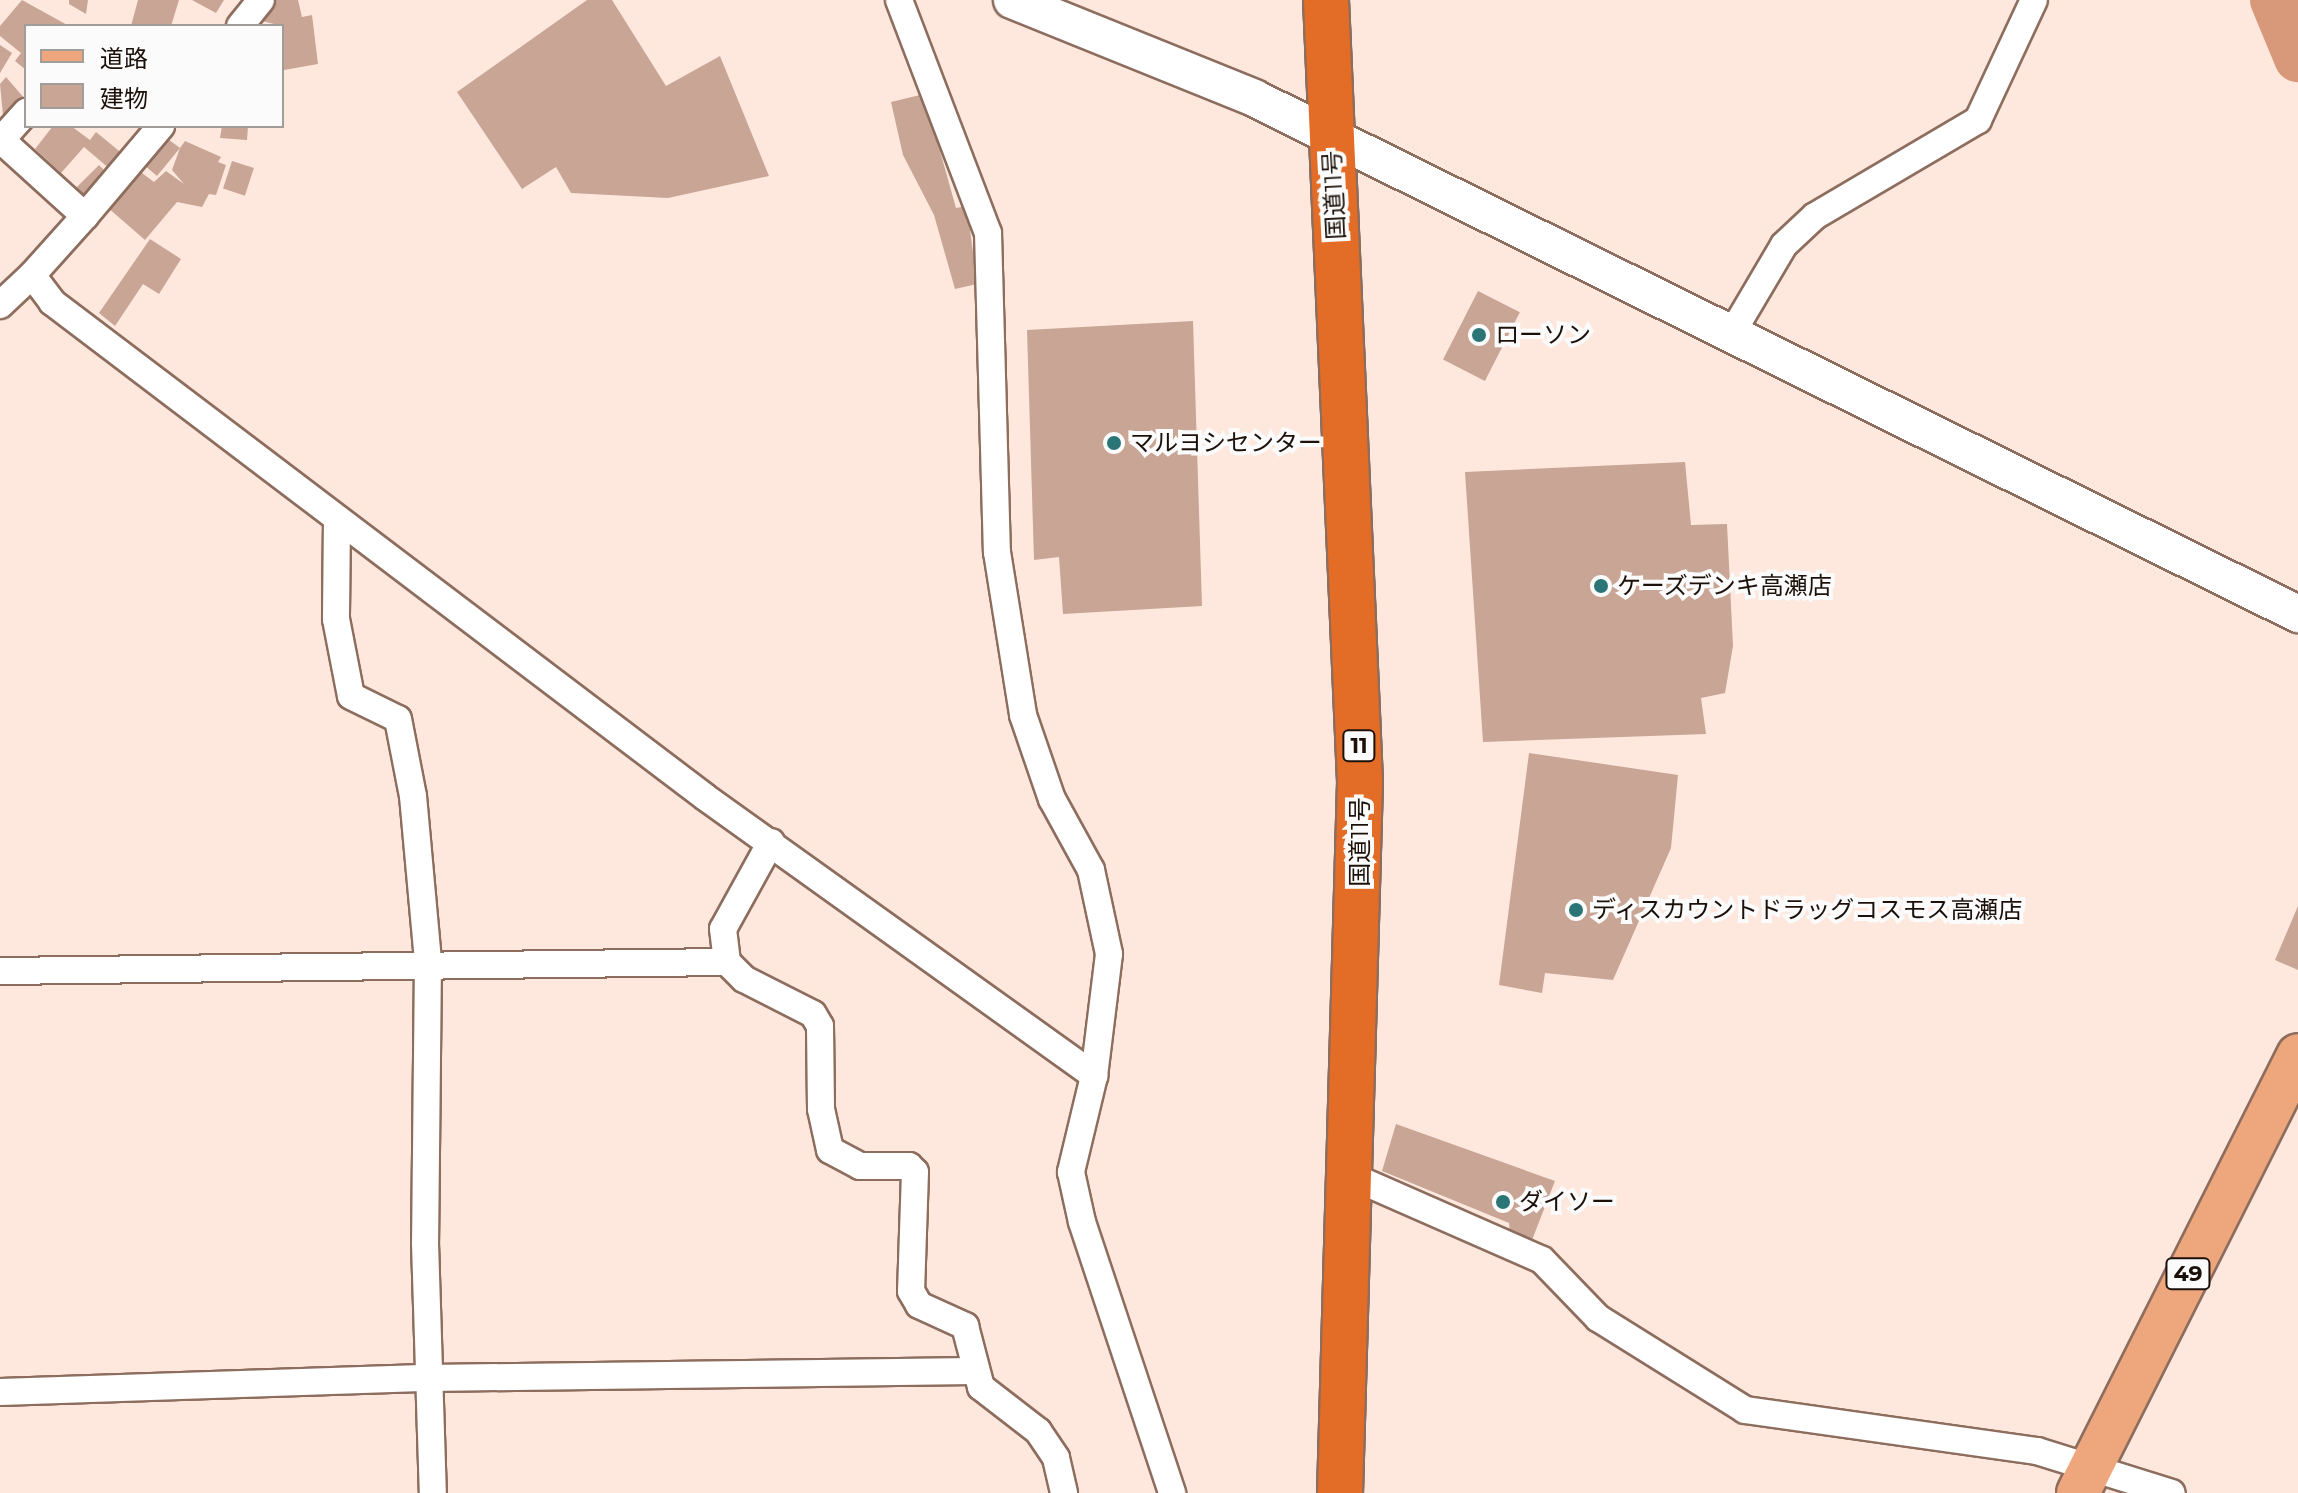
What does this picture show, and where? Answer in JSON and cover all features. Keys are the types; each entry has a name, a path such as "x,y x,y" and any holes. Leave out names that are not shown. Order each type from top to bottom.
{"highway":[{"name":"国道11号","path":"1326,0 1356,603 1360,945 1340,1493"}],"main road":[{"name":"49","path":"2086,1479 2298,1055"}],"street":[{"path":"242,24 261,0"},
{"path":"899,0 988,233 997,552 1023,715 1052,799 1091,870 1109,954 1094,1076 1071,1172 1082,1222 1172,1493"},
{"path":"1012,0 1164,58 1331,137 2298,614"},
{"path":"1732,333 1784,245 1815,216 1978,120 2034,0"},
{"path":"24,114 0,140 85,216"},
{"path":"0,305 32,275 159,128"},
{"path":"32,275 52,302 337,519 771,842 1094,1076"},
{"path":"337,519 336,619 351,696 398,719 413,796 428,962 433,1493"},
{"path":"771,842 723,929 727,962 744,979 813,1014 820,1026 821,1109 830,1150 860,1166 909,1166 915,1172 911,1291 919,1305 965,1326 974,1371 988,1395 1038,1431 1056,1458 1064,1493"},
{"path":"0,971 428,962 727,962"},
{"path":"1353,1177 1542,1260 1598,1318 1649,1355 1745,1410 1897,1436 1983,1440 2086,1479 2172,1493"},
{"path":"0,1392 430,1378 974,1371"}],"building":[{"path":"22,0 65,24 24,24 24,68 15,61 21,53 0,36 0,26"},
{"path":"69,0 88,0 86,14 69,4"},
{"path":"138,0 179,0 172,24 132,24"},
{"path":"192,0 224,0 216,13"},
{"path":"274,0 298,0 302,17 312,15 318,64 284,70 284,24 262,21"},
{"path":"587,0 612,0 666,86 720,56 769,176 668,198 571,193 556,167 522,189 457,92"},
{"path":"0,45 12,53 0,73"},
{"path":"6,77 24,98 4,126 0,84"},
{"path":"924,94 956,208 967,206 977,284 955,289 934,215 903,155 891,102"},
{"path":"51,128 74,128 90,140 96,132 124,155 111,170 84,147 61,173 35,149"},
{"path":"222,128 248,128 247,140 220,138"},
{"path":"165,137 180,148 157,176 143,164"},
{"path":"185,141 221,157 218,162 226,165 216,195 209,194 202,207 177,202 145,240 107,207 138,170 154,182 166,171 184,184 172,170"},
{"path":"232,161 254,168 245,196 223,189"},
{"path":"99,165 110,176 87,200 76,188"},
{"path":"150,239 181,259 159,294 143,284 115,326 99,313"},
{"name":"ローソン","path":"1478,291 1520,312 1485,381 1443,360"},
{"name":"マルヨシセンター","path":"1193,321 1202,606 1063,614 1059,557 1034,560 1027,330"},
{"name":"ケーズデンキ高瀬店","path":"1685,462 1691,525 1727,524 1733,646 1725,693 1701,698 1706,734 1483,742 1465,472"},
{"name":"ディスカウントドラッグコスモス高瀬店","path":"1529,753 1678,775 1671,848 1613,980 1545,973 1542,993 1499,985"},
{"path":"2298,906 2298,970 2275,960"},
{"name":"ダイソー","path":"1396,1124 1555,1181 1532,1240 1510,1234 1509,1223 1382,1171"}],"waterway":[{"path":"2274,0 2298,58"}],"place":[{"name":"ローソン","path":"1479,335"},
{"name":"マルヨシセンター","path":"1114,443"},
{"name":"ケーズデンキ高瀬店","path":"1601,586"},
{"name":"ディスカウントドラッグコスモス高瀬店","path":"1576,910"},
{"name":"ダイソー","path":"1503,1202"}]}
